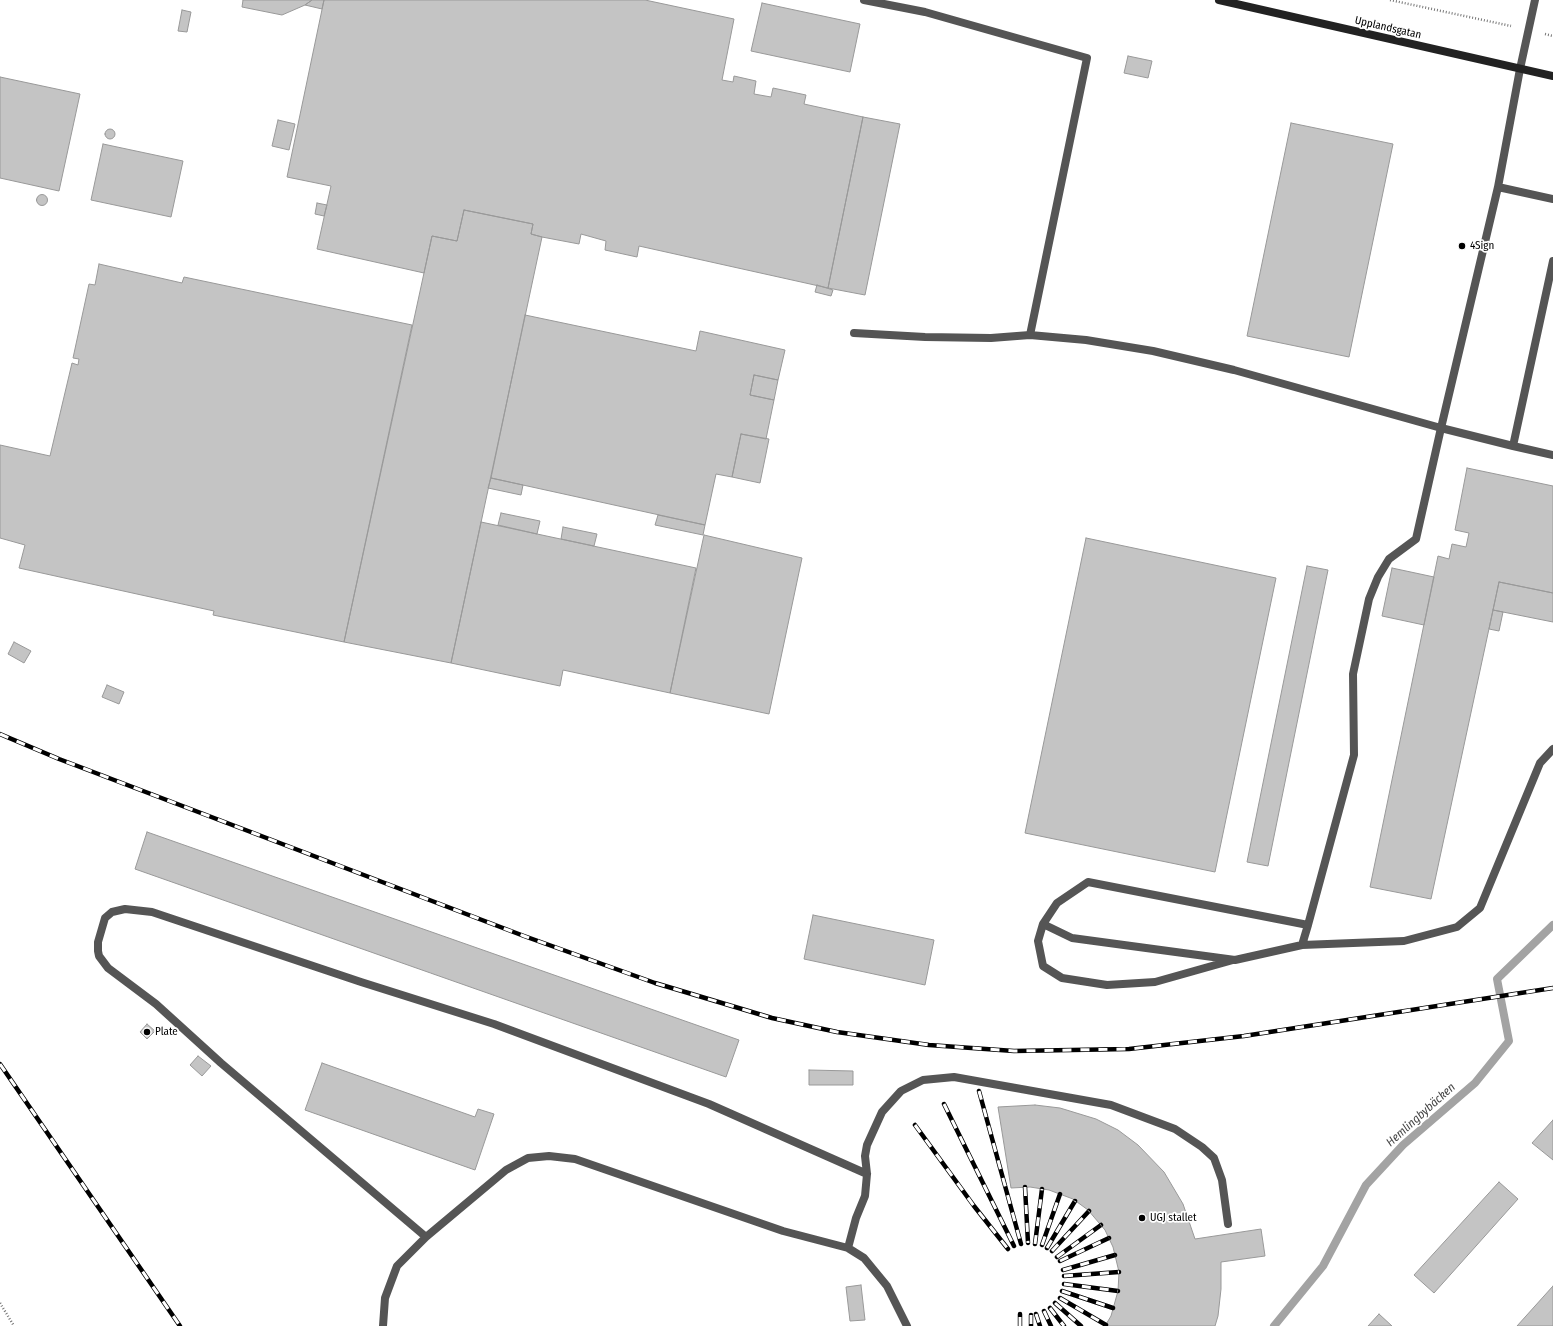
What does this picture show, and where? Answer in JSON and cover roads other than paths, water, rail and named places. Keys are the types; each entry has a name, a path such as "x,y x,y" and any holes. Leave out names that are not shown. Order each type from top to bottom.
{"main road":[{"name":"Upplandsgatan","path":"1219,0 1553,76"}],"lane":[{"path":"864,0 925,12 1087,58 1030,335"},
{"path":"1302,945 1354,755 1353,674 1369,599 1378,577 1389,559 1416,539 1498,187 1527,30 1534,0"},
{"path":"1498,187 1553,199"},
{"path":"1514,446 1553,261"},
{"path":"854,333 925,337 991,338 1030,335 1086,340 1153,351 1234,370 1441,428 1553,456"},
{"path":"1308,925 1088,882 1057,903 1043,924 1038,941 1043,966 1062,978 1107,985 1155,982 1235,960 1302,945 1404,941 1457,927 1480,908 1540,763 1553,749"},
{"path":"426,1238 221,1064 156,1004 108,968 99,956 98,951 98,942 105,918 112,912 125,909 152,912 361,982 494,1024 709,1104 868,1174"},
{"path":"1043,924 1072,938 1235,960"},
{"path":"848,1248 856,1218 865,1196 868,1174 865,1156 882,1112 901,1091 923,1080 954,1077 1111,1105 1175,1129 1202,1147 1214,1158 1222,1180 1228,1224"},
{"path":"383,1326 384,1298 397,1266 426,1238 506,1170 528,1158 549,1156 574,1159 782,1231 848,1248 864,1258 887,1286 907,1326"}],"waterway":[{"name":"Hemlingbybäcken","path":"1274,1326 1323,1266 1366,1185 1403,1145 1475,1083 1509,1041 1497,979 1553,925"}],"railway":[{"path":"0,734 59,759 524,936 655,983 772,1018 837,1032 929,1045 1014,1051 1129,1049 1244,1036 1553,988"},
{"path":"0,1064 180,1326"},
{"path":"979,1091 1021,1244"},
{"path":"944,1104 1014,1246"},
{"path":"915,1125 974,1206 1008,1249"},
{"path":"1025,1187 1028,1243"},
{"path":"1035,1244 1042,1189"},
{"path":"1042,1245 1060,1194"},
{"path":"1047,1248 1075,1201"},
{"path":"1052,1251 1089,1211"},
{"path":"1057,1257 1101,1225"},
{"path":"1060,1261 1109,1238"},
{"path":"1063,1270 1115,1255"},
{"path":"1064,1276 1119,1272"},
{"path":"1064,1284 1118,1291"},
{"path":"1062,1291 1113,1308"},
{"path":"1060,1298 1106,1325"},
{"path":"1055,1303 1081,1326"},
{"path":"1050,1308 1064,1326"},
{"path":"1044,1311 1051,1326"},
{"path":"1020,1314 1020,1326"},
{"path":"1036,1314 1040,1326"},
{"path":"1031,1315 1031,1326"}],"place":[{"name":"4Sign","path":"1462,246"},
{"name":"Plate","path":"147,1032"},
{"name":"UGJ stallet","path":"1142,1218"}]}
